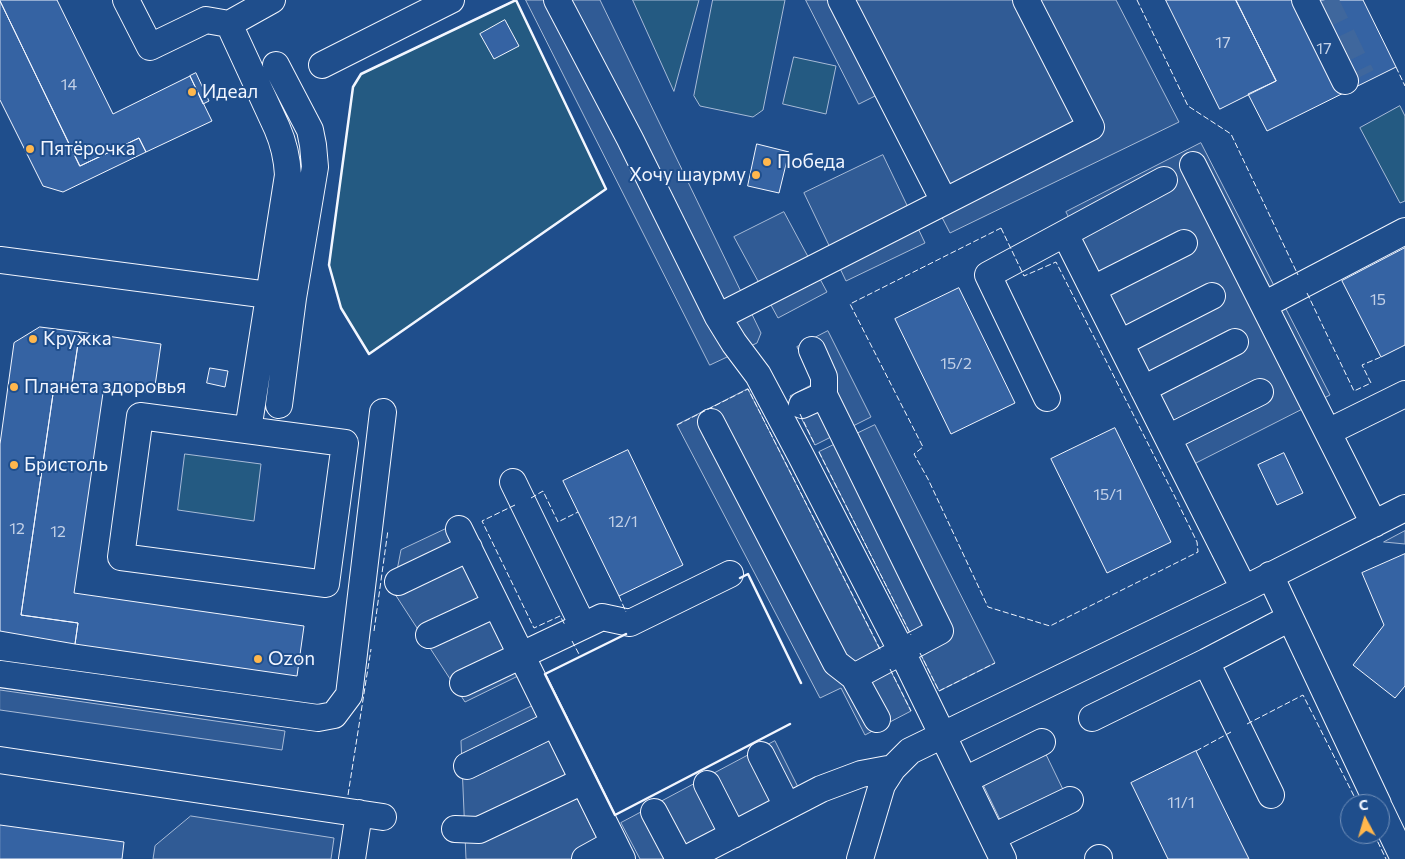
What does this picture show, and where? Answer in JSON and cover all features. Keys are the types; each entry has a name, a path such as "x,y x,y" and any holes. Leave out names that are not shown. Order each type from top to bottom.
{"street":[{"path":"126,0 150,47 206,20 229,24 272,0"},
{"path":"322,65 451,0"},
{"path":"557,0 630,139 718,317 734,343 758,375 902,652 998,848 1070,800"},
{"path":"841,0 944,201"},
{"path":"718,317 1091,127 1026,0"},
{"path":"1305,0 1345,82"},
{"path":"229,24 278,128 284,143 287,159 288,175 280,296 279,405"},
{"path":"248,430 280,296 315,167 314,145 310,130 276,65"},
{"path":"1193,165 1374,524"},
{"path":"1047,398 988,275 1164,180"},
{"path":"1264,305 1405,231"},
{"path":"1065,234 1244,588"},
{"path":"1093,289 1184,243"},
{"path":"0,260 280,296"},
{"path":"1120,343 1212,296"},
{"path":"1143,389 1235,342"},
{"path":"812,350 824,377 813,400 940,631 854,677"},
{"path":"1168,438 1260,392"},
{"path":"1328,432 1405,394"},
{"path":"0,674 318,718 334,715 349,695 383,412"},
{"path":"140,416 248,430 345,443 326,584 121,557 140,416"},
{"path":"711,422 836,663 854,677 877,719"},
{"path":"513,482 583,626"},
{"path":"860,859 882,786 893,768 910,751 1374,524 1404,512"},
{"path":"398,582 464,538 618,851 585,859"},
{"path":"463,683 602,617 630,623 730,574"},
{"path":"1270,576 1373,794"},
{"path":"429,635 496,604"},
{"path":"1092,718 1290,618"},
{"path":"1206,662 1271,795"},
{"path":"467,766 555,723"},
{"path":"965,780 1042,742"},
{"path":"761,755 787,806"},
{"path":"0,760 372,815 352,859"},
{"path":"686,859 821,789 861,774 893,768"},
{"path":"455,829 479,830 583,781"},
{"path":"707,784 733,835"},
{"path":"654,812 679,859"},
{"path":"1390,830 1404,859"}],"shaded area":[{"path":"516,0 606,189 369,354 341,308 329,265 353,87 361,74"},
{"path":"526,0 600,0 761,333 757,343 710,365"},
{"path":"633,0 699,0 674,91"},
{"path":"713,0 785,0 763,110 753,117 700,106 694,96"},
{"path":"806,0 1116,0 1179,122 950,233 879,94 859,104"},
{"path":"794,57 836,66 826,114 783,104"},
{"path":"1400,106 1405,116 1405,201 1400,203 1360,128"},
{"path":"1201,143 1330,395 1194,464 1066,212"},
{"path":"883,155 925,243 846,281 804,193"},
{"path":"784,212 827,292 778,318 734,237"},
{"path":"828,331 871,417 815,445 790,396 815,383 797,347"},
{"path":"748,389 911,711 865,735 841,688 820,698 677,425"},
{"path":"875,425 995,663 939,691 819,452"},
{"path":"185,454 261,464 254,521 178,510"},
{"path":"450,527 518,676 465,702 393,591 401,550"},
{"path":"1405,531 1405,544 1384,542"},
{"path":"0,690 285,731 282,750 0,710"},
{"path":"532,706 607,859 466,859 461,741"},
{"path":"1038,738 1071,806 1008,836 975,768"},
{"path":"775,741 799,789 666,859 640,859 621,823"},
{"path":"191,816 334,838 331,859 153,859 155,846"}],"building":[{"path":"0,0 57,0 113,114 190,76 212,121 146,152 139,138 80,166"},
{"path":"1166,0 1236,0 1276,81 1220,109"},
{"path":"1236,0 1363,0 1396,67 1267,131 1248,94 1276,81"},
{"path":"0,1 80,166 139,138 146,152 63,192 43,186 0,100"},
{"path":"505,20 519,46 494,59 480,34"},
{"path":"196,73 209,101 203,104 190,76"},
{"path":"757,144 789,152 779,193 748,186"},
{"path":"1405,248 1405,345 1381,357 1342,281"},
{"path":"959,288 1015,403 951,434 895,319"},
{"path":"40,327 80,332 71,389 54,387 21,615 78,623 75,644 0,631 0,444 14,343"},
{"path":"80,332 161,344 154,393 104,386 74,593 304,626 297,676 75,644 78,623 21,615 54,387 71,389"},
{"path":"210,368 228,371 225,387 207,383"},
{"path":"1115,428 1171,542 1107,573 1051,459"},
{"path":"628,450 683,565 619,596 563,481"},
{"path":"1284,453 1303,493 1277,505 1258,465"},
{"path":"1405,554 1405,686 1395,698 1353,665 1384,625 1362,573"},
{"path":"1196,751 1249,859 1168,859 1131,783"},
{"path":"0,825 124,842 122,859 0,859"}],"tunnel":[{"path":"1325,0 1362,76"}],"fence":[{"path":"1137,0 1188,106 1231,134 1298,275"},
{"path":"1396,67 1405,86"},
{"path":"1001,228 1024,276 1056,262 1197,542 1198,552 1050,626 988,607 928,479 914,454 923,447 850,304 1001,228"},
{"path":"1307,293 1354,391 1371,383 1362,365 1381,357"},
{"path":"677,425 748,389 881,651"},
{"path":"800,414 815,445"},
{"path":"819,452 911,635"},
{"path":"531,498 543,491 558,522 578,512"},
{"path":"515,505 482,521 534,628 560,616 565,625"},
{"path":"374,631 388,530"},
{"path":"619,596 626,612"},
{"path":"572,641 580,656"},
{"path":"348,795 371,649"},
{"path":"920,653 939,691 995,663"},
{"path":"890,669 911,711"},
{"path":"1247,724 1303,695 1353,794"},
{"path":"1196,751 1231,732"},
{"path":"1379,844 1386,859"}],"wall":[{"path":"516,0 606,189 369,354 341,308 329,265 353,87 361,74 516,0"},
{"path":"740,578 748,574 801,683"},
{"path":"626,634 545,674 615,815 790,724"}],"place":[{"name":"Идеал","path":"192,92"},
{"name":"Пятёрочка","path":"30,149"},
{"name":"Победа","path":"767,162"},
{"name":"Хочу шаурму","path":"756,175"},
{"name":"Кружка","path":"33,339"},
{"name":"Планета здоровья","path":"14,387"},
{"name":"Бристоль","path":"14,465"},
{"name":"Ozon","path":"258,659"}]}
